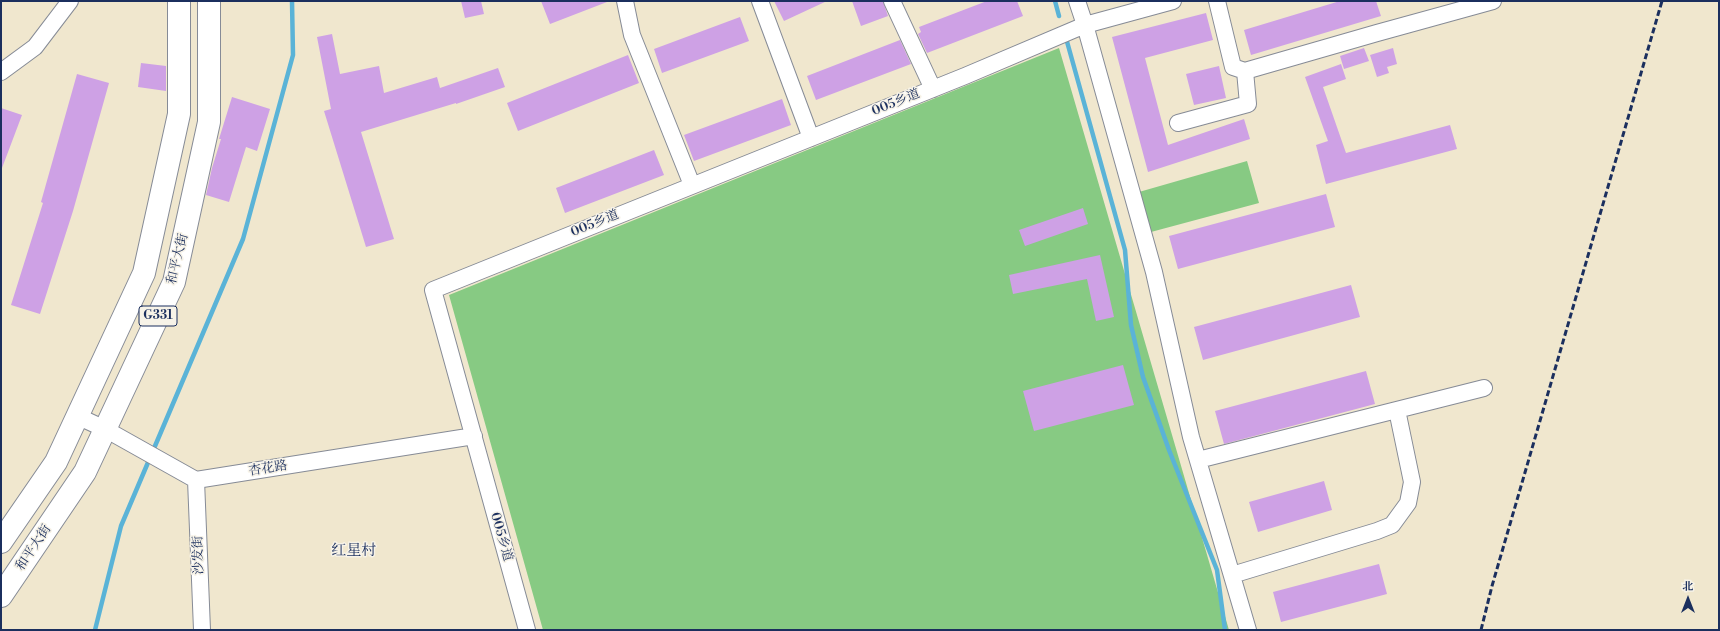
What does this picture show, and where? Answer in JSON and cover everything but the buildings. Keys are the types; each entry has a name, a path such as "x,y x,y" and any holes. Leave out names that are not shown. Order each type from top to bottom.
{"highway":[{"name":"G331","path":"1,542 56,462 144,273 179,114 179,1"},
{"name":"和平大街","path":"1,596 85,472 174,282 209,122 209,1"}],"street":[{"path":"1,72 35,47 70,1"},
{"path":"625,1 632,35 692,185"},
{"path":"760,1 811,138"},
{"path":"892,1 933,89"},
{"path":"1077,1 1154,272 1191,437 1248,630"},
{"name":"005乡道","path":"527,630 433,290 933,89 1085,25 1173,1"},
{"path":"1217,1 1233,67 1245,71 1377,32 1493,1"},
{"path":"1178,124 1248,104 1245,71"},
{"path":"1198,460 1484,388"},
{"path":"1232,575 1392,525 1408,503 1412,482 1397,410"},
{"path":"77,416 105,429 196,480"},
{"name":"杏花路","path":"196,480 474,436"},
{"name":"沙发街","path":"196,480 202,630"}],"green space":[{"path":"1059,48 1229,630 543,630 449,295"},
{"path":"1247,161 1259,203 1151,232 1139,192"}],"waterway":[{"path":"95,630 121,526 243,239 293,55 292,1"},
{"path":"1055,1 1059,16"},
{"path":"1066,38 1125,250 1131,325 1143,377 1169,450 1217,570 1225,630"}],"railway":[{"path":"1481,630 1492,586 1662,1"}],"district":[{"name":"红星村","path":"354,551"}]}
